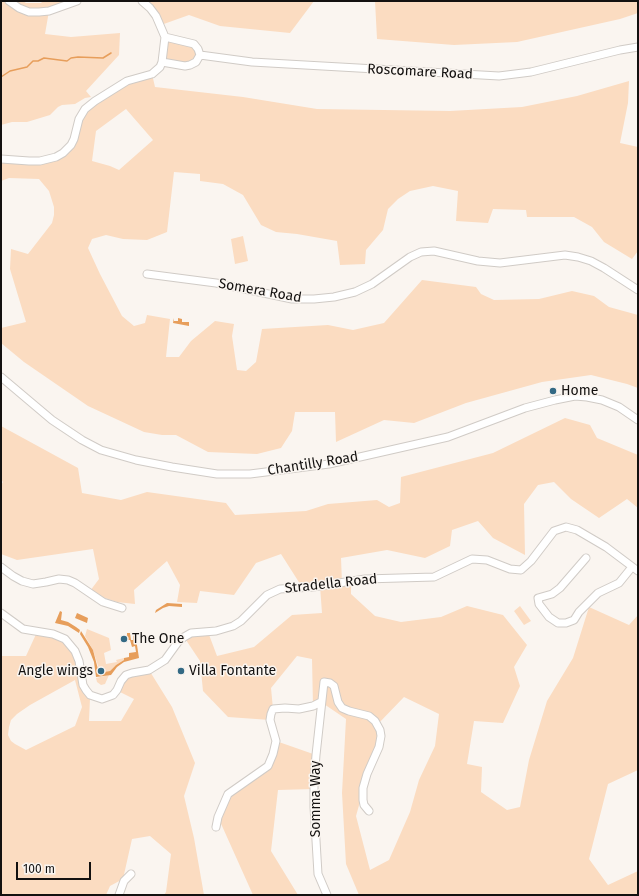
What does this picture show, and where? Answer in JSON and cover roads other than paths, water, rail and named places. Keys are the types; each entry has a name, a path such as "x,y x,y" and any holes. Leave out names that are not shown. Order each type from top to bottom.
{"street":[{"path":"9,1 19,8 29,12 49,11 77,1"},
{"path":"1,159 40,161 56,157 63,153 71,145 82,113 89,106 127,81 152,74 162,62 165,37 156,16 142,1"},
{"path":"162,62 185,66 196,62 200,55 194,44 165,37"},
{"name":"Roscomare Road","path":"200,55 252,62 499,76 531,72 638,47"},
{"name":"Somera Road","path":"147,274 216,283 292,299 314,299 334,297 355,292 372,284 410,257 421,252 434,251 478,261 500,263 565,255 578,256 591,261 638,290"},
{"name":"Chantilly Road","path":"1,377 52,420 82,440 101,450 144,461 218,474 250,474 329,464 448,437 525,408 575,396 602,400 619,407 638,420"},
{"name":"Stradella Road","path":"1,613 23,629 53,634 65,639 75,651 79,661 83,685 86,690 90,695 102,699 113,695 126,675 148,670 165,660 178,642 184,637 191,633 216,631 233,626 241,621 267,595 280,589 313,587 365,579 434,577 472,559 487,560 510,569 521,570 531,561 554,531 566,527 577,530 606,547 635,569"},
{"path":"586,558 560,588 552,594 538,598 539,604 549,617 558,623 566,623 574,620 583,608 598,594 619,583 635,569"},
{"path":"1,567 22,581 33,584 59,579 68,580 103,602 122,608"},
{"name":"Somma Way","path":"327,895 318,874 314,807 314,774 324,682 334,686 341,706 349,711 369,716 375,721 380,730 381,736 379,747 367,774 363,788 364,805 368,810"},
{"path":"216,827 218,817 228,794 268,766 276,742 270,720 273,709 299,709 313,706 321,702"},
{"path":"119,895 124,881 131,874"}],"waterway":[{"path":"1,77 10,71 27,67 33,61 38,61 44,58 67,61 71,58 78,57 103,58 111,53"}],"place":[{"name":"Home","path":"553,391"},
{"name":"The One","path":"124,639"},
{"name":"Angle wings","path":"101,671"},
{"name":"Villa Fontante","path":"181,671"}]}
